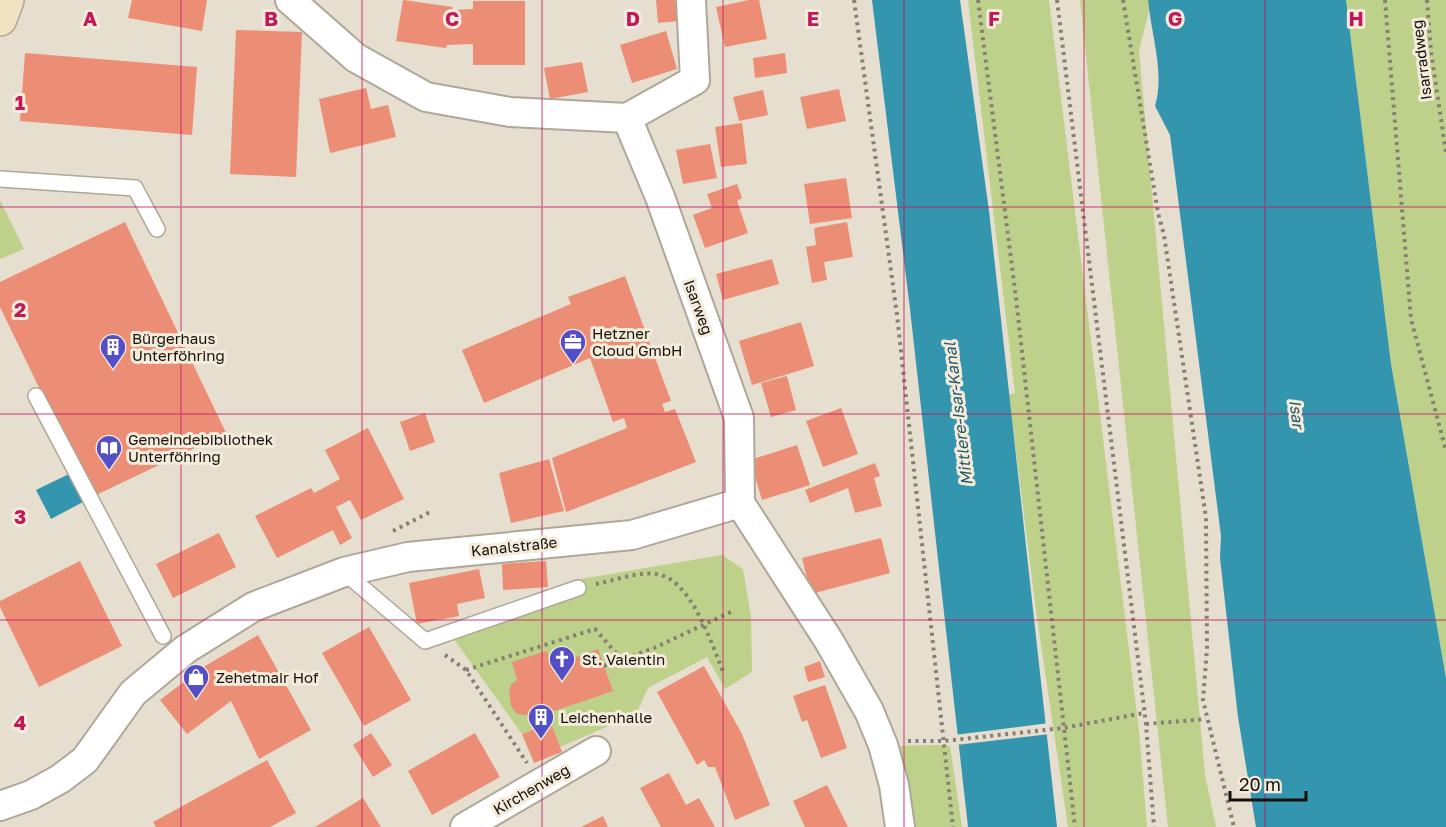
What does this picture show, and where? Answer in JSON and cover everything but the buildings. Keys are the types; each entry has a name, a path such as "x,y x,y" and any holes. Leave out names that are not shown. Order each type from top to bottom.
{"street":[{"path":"290,0 356,58 426,97 510,112 627,117 695,80 691,0"},
{"name":"Isarweg","path":"627,117 660,197 740,418 740,502"},
{"path":"740,502 851,678 884,745 894,785 900,827"},
{"name":"Kanalstraße","path":"0,806 31,795 60,779 85,760 133,693 186,649 253,607 344,572 408,557 632,535 740,502"},
{"name":"Kirchenweg","path":"465,827 596,751"}],"lane":[{"path":"0,179 135,188 157,229"},
{"path":"36,396 163,636"},
{"path":"344,572 424,641 578,588"}],"path":[{"path":"854,0 897,315 953,827"},
{"path":"978,0 1016,298 1075,827"},
{"path":"1057,0 1146,724 1155,827"},
{"path":"1123,0 1158,213 1164,235 1204,494 1207,649 1203,700 1234,827"},
{"path":"1385,0 1411,319 1446,451"},
{"name":"Isarradweg","path":"1427,0 1431,52 1446,153"},
{"path":"578,588 654,573 670,578 688,596 724,674"},
{"path":"604,666 733,611"},
{"path":"466,670 595,629 622,660"},
{"path":"424,641 466,670 540,783"},
{"path":"884,745 1063,728 1144,713"},
{"path":"1146,724 1206,718"}],"green space":[{"path":"968,0 1049,0 1139,731 1147,827 1068,827 1036,611 1009,395 1015,393"},
{"path":"1080,0 1148,0 1149,11 1139,51 1205,775 1216,827 1168,827"},
{"path":"1346,0 1446,0 1446,678 1391,364"},
{"path":"0,200 24,249 0,259"},
{"path":"722,555 743,569 751,617 752,672 725,689 707,657 648,688 636,714 560,747 551,723 522,734 453,638 579,594 575,580"},
{"path":"895,746 950,746 962,827 913,827"}],"water":[{"name":"Mittlere-Isar-Kanal","path":"872,0 960,0 989,211 1057,827 968,827 910,309"},
{"name":"Isar","path":"1148,0 1346,0 1391,364 1446,678 1446,827 1256,827 1238,717 1220,558 1221,536 1170,135 1155,106 1159,80"},
{"path":"69,474 83,502 51,519 36,490"}],"pier":[{"path":"1049,723 1050,734 956,745 954,735"}],"place":[{"name":"Hetzner Cloud GmbH","path":"573,365"},
{"name":"Bürgerhaus Unterföhring","path":"113,370"},
{"name":"Gemeindebibliothek Unterföhring","path":"109,471"},
{"name":"St. Valentin","path":"562,682"},
{"name":"Zehetmair Hof","path":"196,700"},
{"name":"Leichenhalle","path":"541,740"}]}
